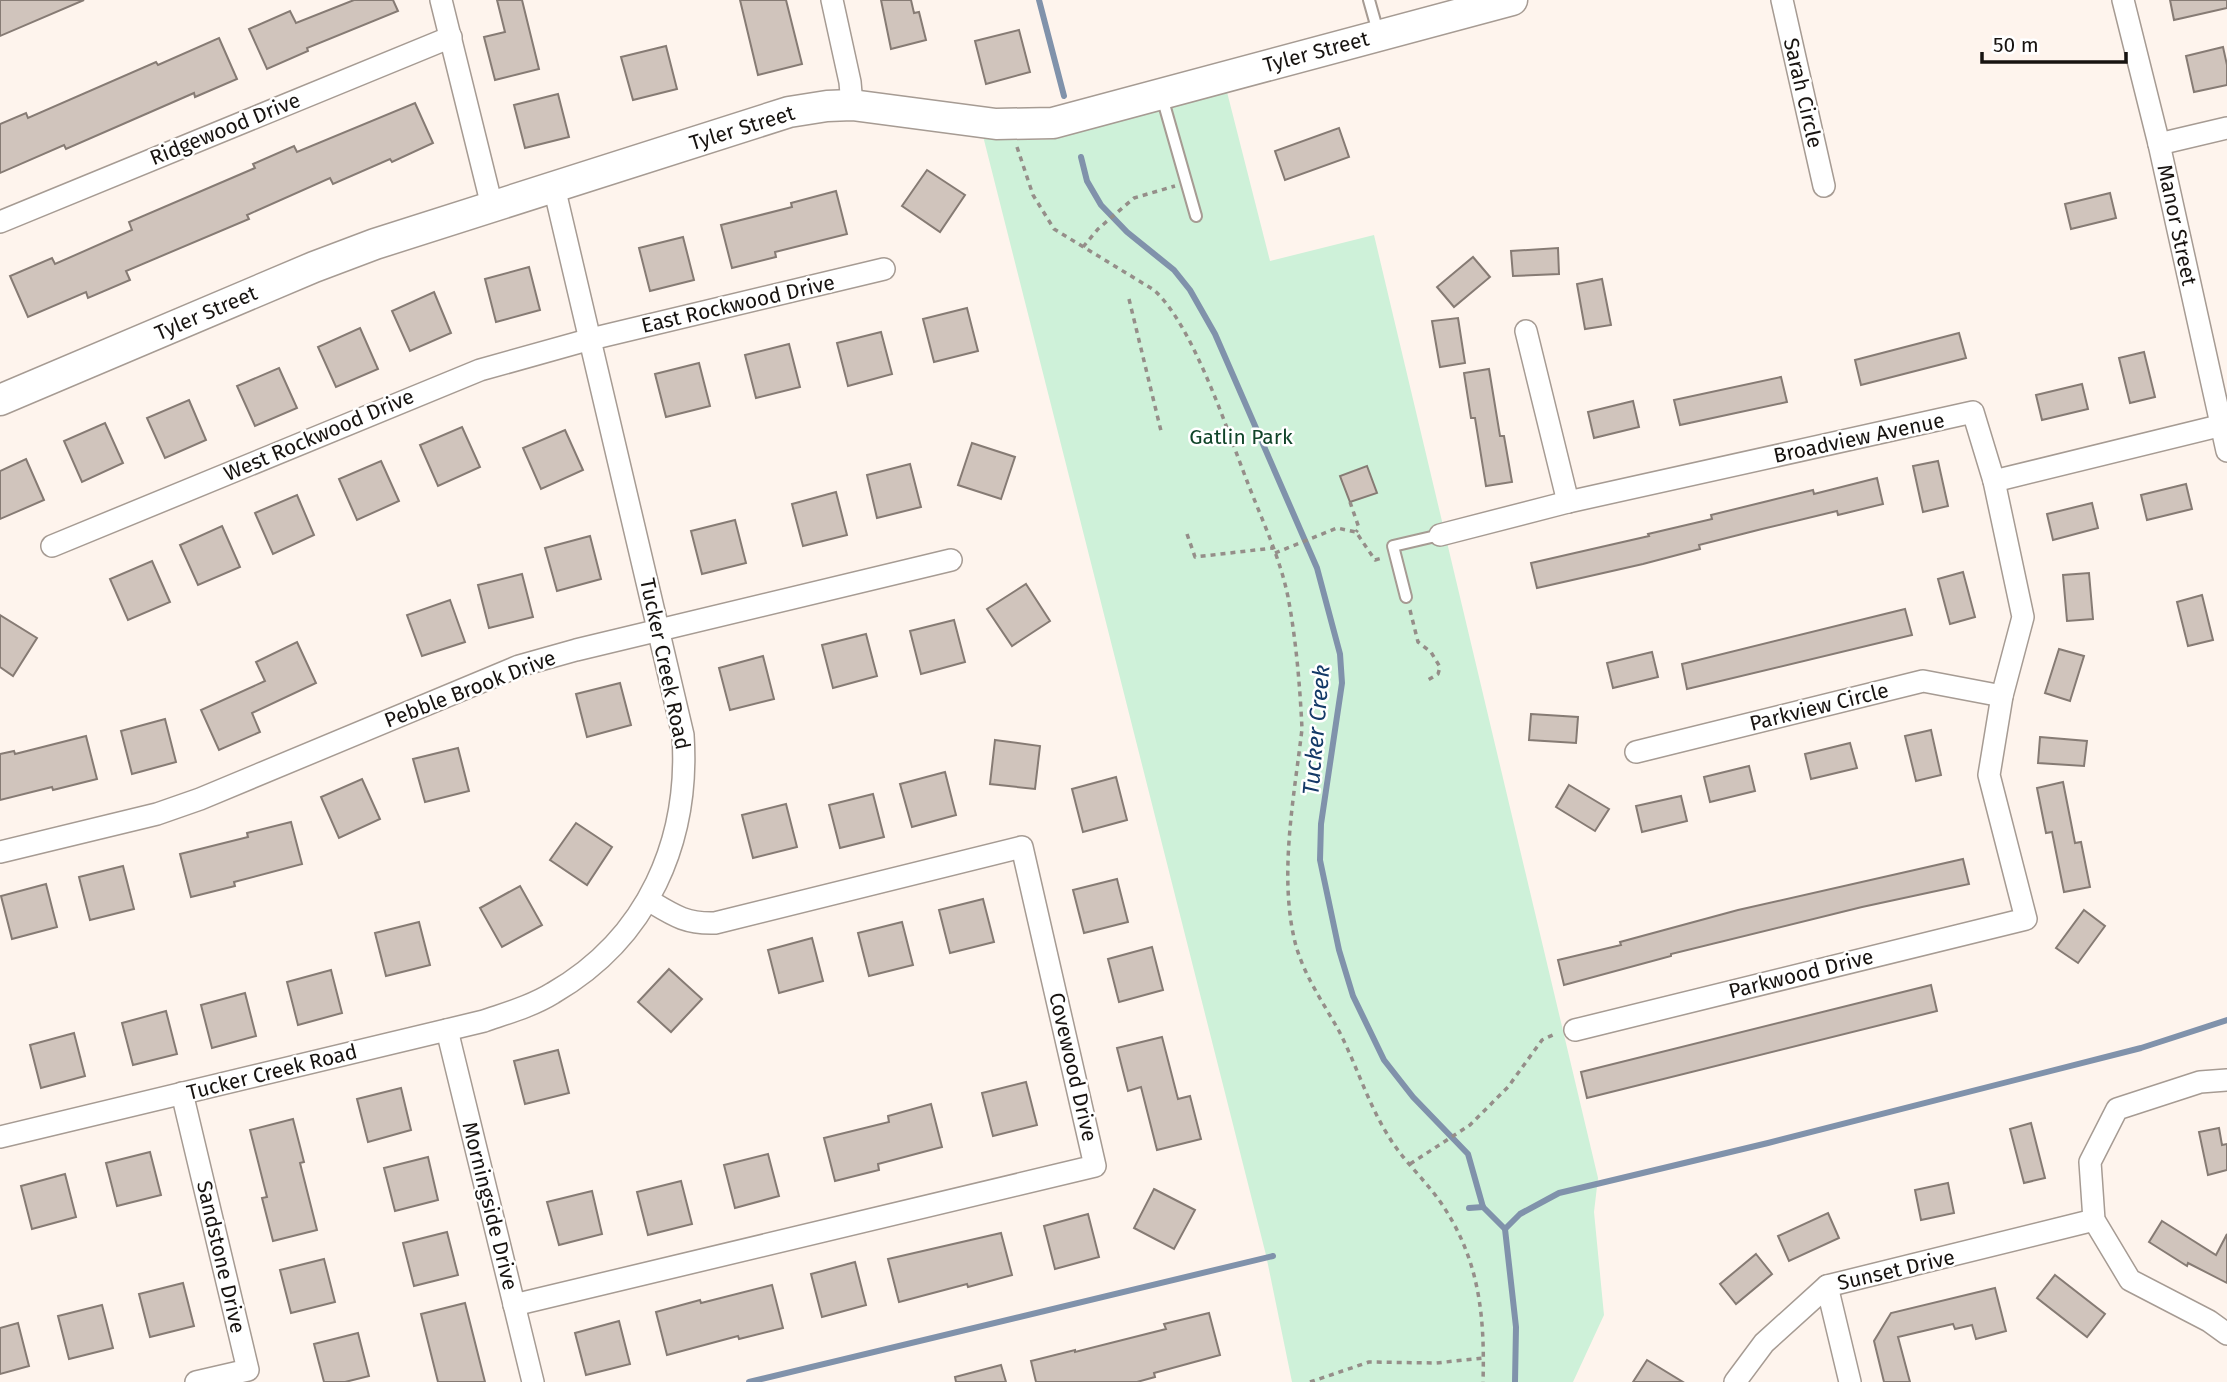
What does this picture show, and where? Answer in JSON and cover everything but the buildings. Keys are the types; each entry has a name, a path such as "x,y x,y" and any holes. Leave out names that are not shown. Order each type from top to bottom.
{"street":[{"path":"441,0 492,206"},
{"path":"832,0 850,82 852,105"},
{"name":"Tyler Street","path":"0,400 314,267 375,244 789,112 852,105 996,124 1053,123 1512,0"},
{"name":"Sarah Circle","path":"1782,0 1824,186"},
{"name":"Manor Street","path":"2123,0 2224,424 2227,451"},
{"name":"Ridgewood Drive","path":"0,222 451,37"},
{"path":"2159,144 2227,128"},
{"name":"Tucker Creek Road","path":"0,1137 447,1030 520,1009 553,993 585,971 614,945 648,900 664,869 683,801 683,735 554,187"},
{"name":"East Rockwood Drive","path":"591,339 884,269"},
{"path":"1526,331 1567,502"},
{"name":"West Rockwood Drive","path":"52,546 446,383 528,355 591,339"},
{"name":"Broadview Avenue","path":"1440,535 1567,502 1973,412 1994,481"},
{"path":"2002,696 2024,617 1994,481 2224,424"},
{"name":"Pebble Brook Drive","path":"0,852 157,814 190,803 519,666 951,560"},
{"name":"Parkview Circle","path":"1636,752 1923,681 2002,696"},
{"name":"Parkwood Drive","path":"1565,1031 2026,919 1989,775 2002,696"},
{"name":"Covewood Drive","path":"514,1305 1096,1166 1022,848 715,923 697,924 681,920 648,900"},
{"name":"Morningside Drive","path":"447,1030 533,1382"},
{"path":"2227,1080 2200,1082 2117,1109 2090,1162 2094,1220 2130,1280 2209,1321 2227,1334"},
{"name":"Sandstone Drive","path":"182,1093 248,1370 196,1382"},
{"name":"Sunset Drive","path":"1735,1382 1764,1343 1827,1286 2094,1220"},
{"path":"1827,1286 1850,1382"}],"lane":[{"path":"1369,0 1379,35"},
{"path":"1162,94 1196,216"},
{"path":"1406,597 1393,547 1440,535"}],"path":[{"path":"1016,143 1030,187 1049,223 1061,235 1154,290 1174,313 1204,375 1274,551 1288,597 1302,729 1288,873 1291,926 1297,950 1310,980 1339,1031 1389,1138 1437,1198 1454,1223 1467,1252 1477,1280 1482,1313 1483,1382"},
{"path":"1083,247 1098,229 1134,198 1160,190"},
{"path":"1129,299 1161,431"},
{"path":"1350,502 1359,528 1356,532"},
{"path":"1186,534 1195,557 1274,551 1337,528 1356,532 1376,560 1395,555"},
{"path":"1412,616 1418,642 1431,652 1440,667 1438,674 1428,680"},
{"path":"1410,1164 1477,1118 1508,1087 1542,1040 1565,1031"},
{"path":"1310,1382 1369,1362 1436,1363 1483,1358"}],"green space":[{"name":"Gatlin Park","path":"1227,92 1270,261 1374,235 1598,1178 1594,1212 1604,1315 1573,1382 1292,1382 1266,1255 983,136 1027,140 1055,139"}],"waterway":[{"name":"Tucker Creek","path":"1039,0 1064,96"},
{"name":"Tucker Creek","path":"1081,157 1087,181 1101,205 1127,232 1174,270 1190,290 1215,334 1317,568 1340,654 1342,683 1321,824 1320,860 1339,950 1353,996 1384,1060 1413,1097 1468,1154 1483,1207 1505,1229 1516,1327 1515,1382"},
{"path":"1505,1229 1520,1214 1559,1193 2141,1048 2227,1020"},
{"name":"Tucker Creek","path":"1469,1208 1483,1207"},
{"path":"749,1382 1273,1256"}]}
